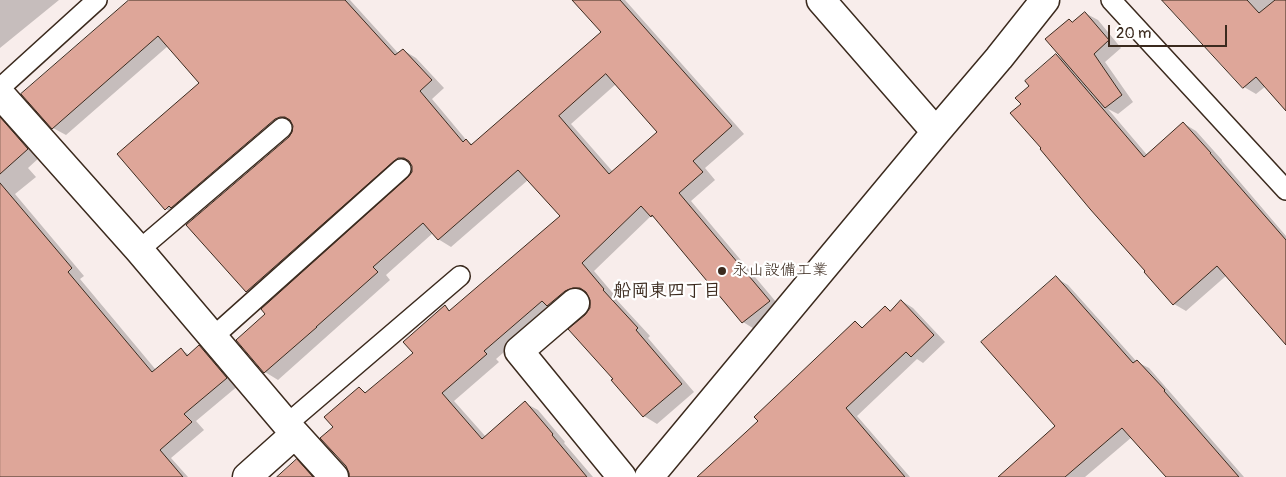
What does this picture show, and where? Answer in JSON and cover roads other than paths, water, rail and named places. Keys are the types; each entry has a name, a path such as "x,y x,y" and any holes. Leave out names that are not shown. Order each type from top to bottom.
{"street":[{"path":"821,0 936,132"},
{"path":"650,477 999,58 1045,0"},
{"path":"0,94 139,250 334,477"},
{"path":"575,303 519,351 622,477"},
{"path":"247,477 291,429"}],"lane":[{"path":"0,88 97,0"},
{"path":"1111,0 1286,190"},
{"path":"139,250 282,128"},
{"path":"213,336 402,169"},
{"path":"291,429 460,276"}],"place":[{"name":"永山設備工業","path":"722,271"}],"district":[{"name":"船岡東四丁目","path":"667,291"}]}
